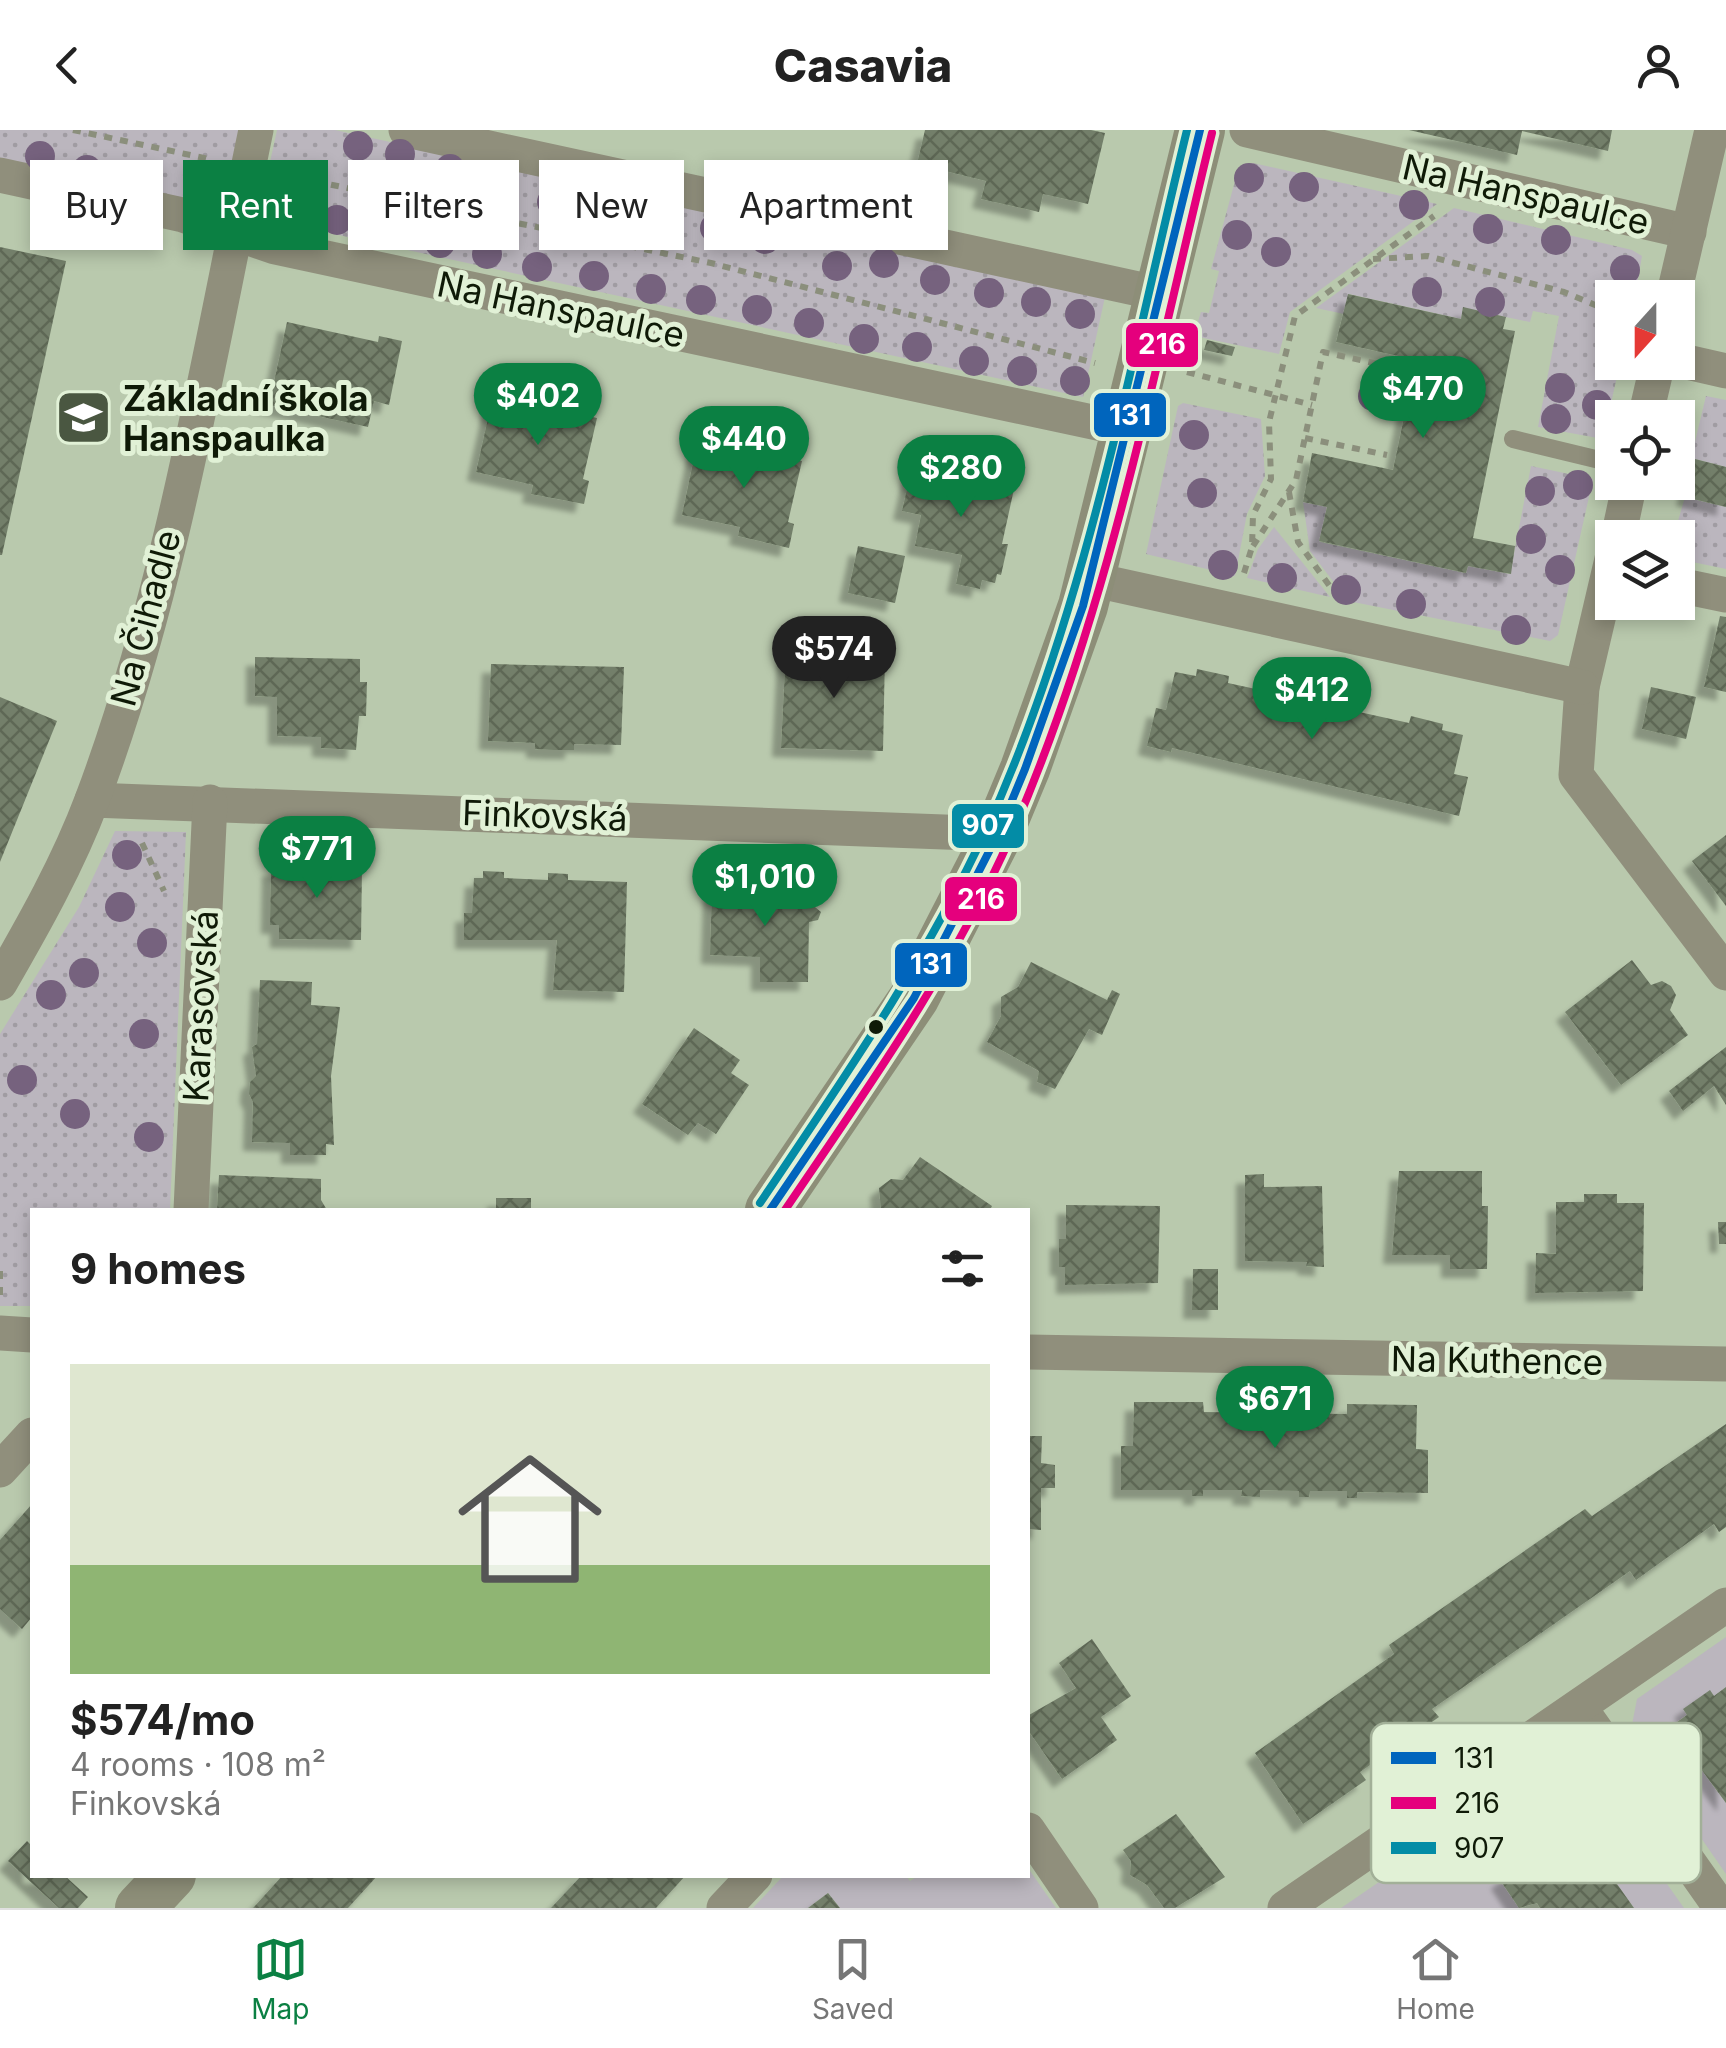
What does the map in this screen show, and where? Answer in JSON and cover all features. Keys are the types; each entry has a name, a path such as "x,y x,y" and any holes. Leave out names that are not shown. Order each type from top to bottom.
{"street":[{"name":"Na Čihadle","path":"250,160 256,130"},
{"path":"406,130 1157,293"},
{"path":"771,1208 914,998 998,834 1056,688 1090,579 1125,428 1156,372 1157,293 1200,130"},
{"name":"Na Hanspaulce","path":"1247,130 1688,232"},
{"path":"1677,280 1712,130"},
{"name":"Na Hanspaulce","path":"0,175 183,215"},
{"name":"Na Čihadle","path":"0,983 43,909 92,800 170,533 232,250"},
{"name":"Na Hanspaulce","path":"292,250 1125,428"},
{"path":"1695,364 1726,371"},
{"path":"1090,579 1582,687"},
{"path":"1695,589 1726,595"},
{"path":"1598,620 1582,687 1576,775 1726,973"},
{"name":"Finkovská","path":"92,800 998,834"},
{"name":"Karasovská","path":"191,1208 210,802"},
{"path":"0,1332 30,1335"},
{"name":"Na Kuthence","path":"1030,1352 1726,1364"},
{"path":"0,1470 30,1437"},
{"path":"1558,1723 1726,1605"},
{"path":"1580,1708 1591,1723"},
{"path":"1030,1833 1081,1908"},
{"path":"1285,1908 1371,1850"},
{"path":"140,1908 167,1878"},
{"path":"724,1908 751,1878"},
{"path":"1701,1880 1721,1908"}],"lane":[{"path":"1513,438 1595,459"}],"path":[{"path":"73,130 211,160"},
{"path":"328,184 711,263 1156,372 1312,405"},
{"path":"1241,586 1252,547 1253,515 1272,479 1269,422 1295,316 1369,259 1441,211"},
{"path":"1369,259 1428,256 1564,292 1595,305"},
{"path":"1252,547 1289,491 1323,352 1402,369"},
{"path":"1305,438 1387,455"},
{"path":"1289,491 1298,542 1339,599"},
{"path":"0,1271 0,1280"}],"shaded area":[{"path":"0,130 241,130 234,160 183,160 183,202 163,197 163,160 30,160 30,168 0,162"},
{"path":"277,130 335,130 473,160 348,160 348,237 328,233 328,160 270,160"},
{"path":"1253,163 1437,204 1290,312 1279,354 1199,337 1195,331 1201,312 1209,313 1219,271 1211,269 1238,170"},
{"path":"519,170 539,174 539,250 684,250 684,206 704,210 704,250 888,250 1105,297 1083,397 407,250 519,250"},
{"path":"1454,208 1632,250 1642,256 1638,280 1595,280 1595,380 1616,380 1612,400 1595,400 1595,438 1538,427 1559,316 1533,311 1530,322 1463,308 1461,319 1349,294 1344,314 1316,308"},
{"path":"1706,396 1726,400 1726,467 1695,459"},
{"path":"1183,403 1261,419 1265,476 1247,514 1235,576 1146,554 1178,406"},
{"path":"1531,466 1593,479 1558,635 1550,641 1348,601 1310,551 1303,502 1327,507 1320,542 1465,573 1468,566 1510,574"},
{"path":"1684,500 1726,507 1726,569 1695,563 1695,520 1678,520"},
{"path":"1274,527 1330,597 1247,578 1258,549"},
{"path":"115,831 186,832 170,1208 30,1208 30,1306 0,1306 0,1034 79,907"},
{"path":"1726,1637 1726,1687 1714,1696 1710,1691 1684,1709 1687,1715 1676,1723 1632,1723 1637,1699"},
{"path":"1701,1769 1726,1803 1726,1874 1701,1838"},
{"path":"1030,1871 1056,1908 840,1908 828,1893 808,1908 753,1908 781,1878 1030,1878"},
{"path":"1378,1883 1502,1883 1519,1908 1341,1908"},
{"path":"1616,1883 1666,1883 1684,1908 1634,1908"}],"building":[{"path":"925,130 1105,133 1088,204 1043,194 1039,212 981,199 986,181 948,172 948,160 918,160"},
{"path":"1409,130 1612,130 1608,151 1522,131 1517,155"},
{"path":"0,247 66,261 2,555 0,555"},
{"path":"1348,294 1461,319 1463,307 1506,317 1503,329 1515,331 1473,538 1515,546 1511,574 1468,566 1466,573 1319,541 1327,507 1303,502 1312,453 1393,470 1416,360 1336,342"},
{"path":"287,322 378,342 379,336 402,341 389,405 374,401 368,427 263,404 268,381 274,382"},
{"path":"1207,340 1235,347 1232,356 1204,350"},
{"path":"493,396 597,418 583,479 589,481 584,504 531,494 533,485 476,472"},
{"path":"698,439 802,461 788,522 794,524 789,548 738,536 740,527 682,515"},
{"path":"1695,459 1726,467 1726,507 1695,499"},
{"path":"941,464 976,472 974,480 1014,489 1002,544 1008,544 1001,575 997,574 995,583 982,580 980,589 956,584 962,555 915,546 921,515 902,511 912,467 939,472"},
{"path":"858,546 905,556 895,603 848,593"},
{"path":"1720,616 1726,617 1726,692 1704,687"},
{"path":"786,650 885,653 883,751 781,748"},
{"path":"255,657 360,659 360,682 367,682 366,716 359,716 356,750 321,748 321,737 277,736 277,697 255,696"},
{"path":"491,664 624,667 621,745 574,744 574,750 554,750 535,749 535,743 488,741"},
{"path":"1197,669 1229,676 1228,683 1409,723 1411,716 1443,724 1442,730 1463,735 1454,774 1468,777 1459,816 1172,748 1171,752 1147,746 1156,708 1166,710 1175,672 1196,676"},
{"path":"1651,687 1696,697 1686,739 1642,729"},
{"path":"0,697 57,721 0,862"},
{"path":"1726,835 1726,906 1692,861"},
{"path":"303,859 331,859 331,867 362,868 361,940 279,939 279,925 270,925 271,867 302,867"},
{"path":"483,871 504,872 504,878 548,880 548,873 568,874 568,880 627,882 624,992 553,990 557,940 464,940 464,913 472,913 474,878 483,878"},
{"path":"746,880 777,881 777,891 810,892 810,903 821,912 818,920 809,922 808,982 760,982 760,957 710,955 712,890 746,890"},
{"path":"1632,960 1651,985 1662,981 1671,986 1676,995 1670,1010 1688,1035 1621,1085 1565,1012"},
{"path":"1031,962 1107,1000 1112,990 1120,994 1102,1035 1089,1029 1055,1089 1037,1082 1039,1071 987,1042 1001,1016 1001,997 1018,987"},
{"path":"260,980 312,982 311,1005 340,1007 331,1076 334,1145 326,1144 326,1155 290,1155 290,1143 252,1142 253,1102 249,1094 250,1082 256,1076 252,1047 257,1044"},
{"path":"694,1028 740,1060 731,1073 749,1085 716,1134 698,1123 688,1135 642,1104"},
{"path":"1726,1047 1726,1105 1714,1086 1683,1111 1669,1091"},
{"path":"920,1157 992,1206 881,1208 879,1188 891,1179 903,1180"},
{"path":"1399,1171 1482,1171 1482,1206 1488,1206 1487,1269 1450,1269 1450,1255 1392,1255"},
{"path":"1264,1174 1264,1187 1322,1186 1324,1267 1306,1266 1307,1262 1245,1261 1245,1175"},
{"path":"219,1175 321,1179 321,1200 326,1208 217,1208"},
{"path":"1584,1194 1617,1194 1617,1203 1644,1203 1643,1291 1535,1293 1536,1253 1556,1254 1556,1202 1584,1202"},
{"path":"496,1198 531,1198 531,1208 496,1208"},
{"path":"1066,1205 1160,1206 1158,1283 1065,1285 1065,1267 1059,1267 1059,1239 1066,1239"},
{"path":"1718,1222 1726,1222 1726,1244 1719,1244"},
{"path":"1193,1269 1218,1269 1218,1310 1192,1310"},
{"path":"1134,1402 1203,1402 1204,1412 1347,1414 1347,1404 1417,1405 1416,1449 1428,1450 1428,1493 1357,1492 1357,1498 1347,1498 1347,1491 1310,1491 1309,1497 1299,1497 1299,1491 1260,1490 1260,1497 1241,1496 1242,1490 1203,1490 1203,1496 1192,1496 1192,1490 1121,1490 1121,1446 1133,1446"},
{"path":"1726,1424 1726,1527 1719,1532 1714,1524 1636,1580 1630,1571 1432,1709 1439,1717 1430,1723 1371,1723 1371,1764 1360,1772 1366,1780 1303,1824 1255,1753 1394,1654 1389,1645 1585,1509 1592,1516"},
{"path":"1030,1436 1042,1436 1041,1463 1055,1465 1055,1488 1041,1488 1041,1530 1030,1529"},
{"path":"30,1506 30,1619 22,1629 0,1609 0,1540"},
{"path":"1092,1639 1131,1696 1101,1717 1117,1740 1062,1779 1030,1733 1030,1714 1076,1688 1059,1663"},
{"path":"1726,1687 1726,1803 1701,1769 1701,1723 1676,1723 1687,1715 1683,1709 1710,1690 1714,1696"},
{"path":"1176,1814 1225,1877 1175,1908 1164,1908 1147,1885 1130,1875 1131,1861 1123,1850"},
{"path":"27,1841 30,1878 67,1878 88,1897 78,1908 59,1908 8,1861"},
{"path":"280,1878 375,1878 348,1908 253,1908"},
{"path":"579,1878 683,1878 656,1908 551,1908"},
{"path":"1502,1883 1616,1883 1634,1908 1540,1908 1537,1903 1519,1908"},
{"path":"828,1893 840,1908 808,1908"}],"transit line":[{"name":"907","path":"760,1203 881,1020 937,926 987,828 1022,744 1052,659 1103,484 1187,130"},
{"name":"131","path":"771,1208 914,998 998,834 1025,769 1083,606 1200,130"},
{"name":"216","path":"786,1208 907,1028 962,934 1011,836 1045,751 1076,665 1127,489 1212,133"}],"place":[{"name":"Základní škola Hanspaulka","path":"84,418"}]}
